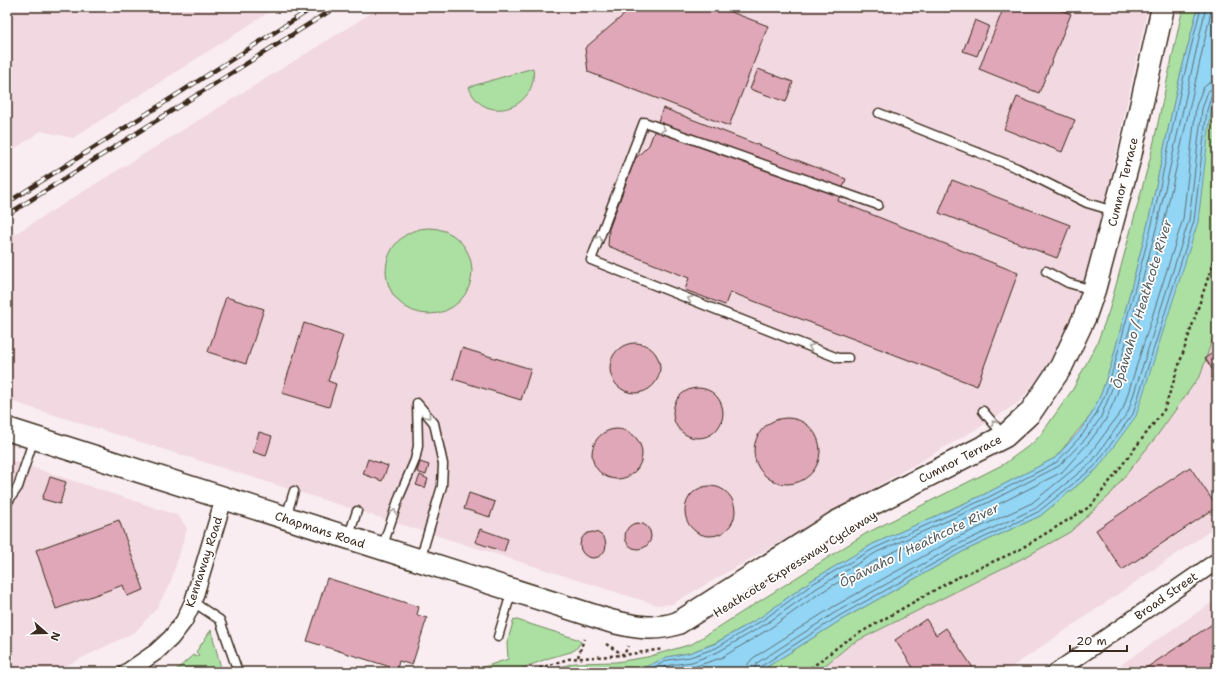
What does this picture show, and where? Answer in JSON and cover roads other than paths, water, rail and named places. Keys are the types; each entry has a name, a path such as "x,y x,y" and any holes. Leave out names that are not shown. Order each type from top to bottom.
{"street":[{"name":"Cumnor Terrace","path":"632,636 678,624 835,523 1005,436 1030,413 1061,367 1085,316 1094,290 1130,156 1163,7"},
{"name":"Chapmans Road","path":"7,429 285,519 603,619 632,636"},
{"name":"Kennaway Road","path":"127,672 156,652 171,638 184,621 193,602 224,498"},
{"name":"Broad Street","path":"1056,672 1217,561"}],"lane":[{"path":"879,113 1017,168 1087,203 1116,211"},
{"path":"848,358 838,358 591,260 644,122 878,205"},
{"path":"1046,271 1068,282 1094,290"},
{"path":"381,549 400,495 416,460 418,446 418,403 434,423 443,464 442,486 420,561"},
{"path":"983,411 1005,436"},
{"path":"7,503 18,488 34,438"},
{"path":"285,519 294,491"},
{"path":"348,538 357,511"},
{"path":"498,637 512,590"},
{"path":"193,602 220,620 238,672"}],"water":[{"name":"Ōpāwaho / Heathcote River","path":"1198,7 1217,7 1217,90 1211,111 1198,222 1136,416 1097,469 1040,516 964,551 841,620 759,672 635,672 667,657 689,653 714,644 761,617 812,580 873,544 983,495 1055,458 1079,432 1091,415 1101,394 1112,362 1148,223 1177,88"}],"railway":[{"path":"7,203 314,7"},
{"path":"7,215 336,7"}]}
